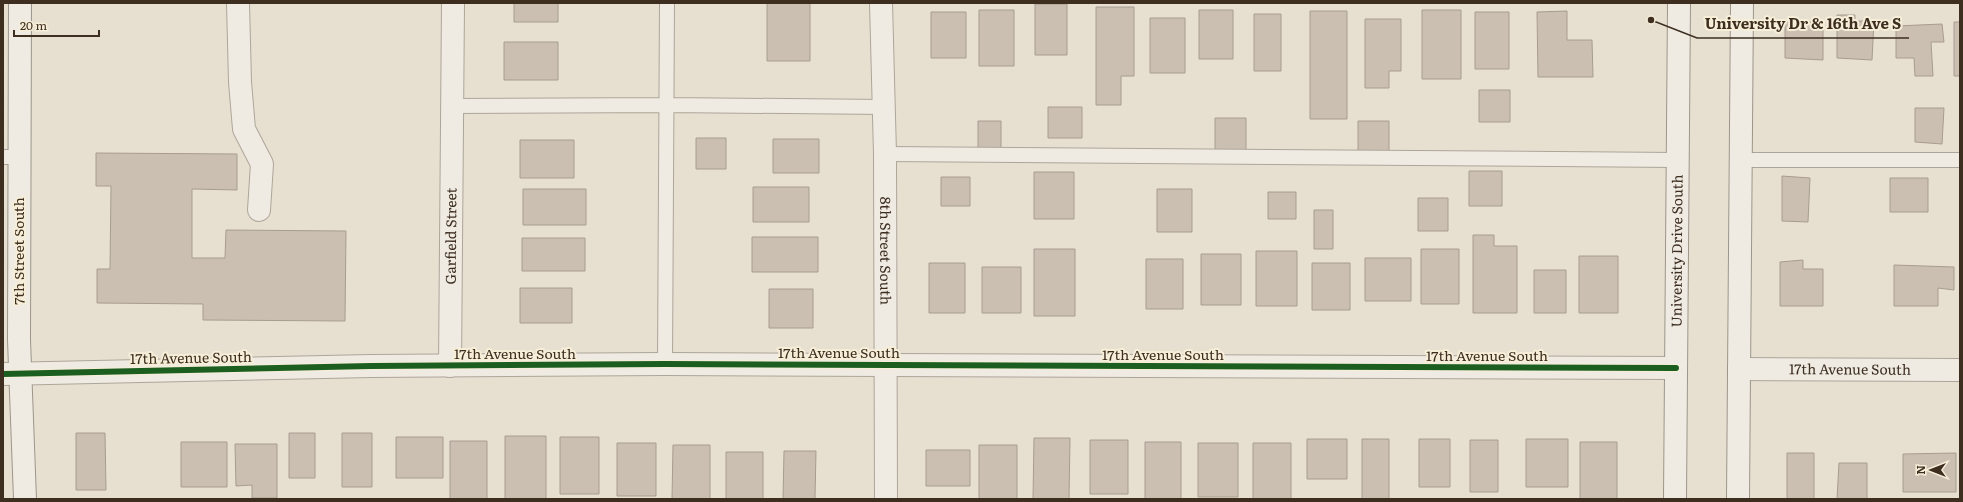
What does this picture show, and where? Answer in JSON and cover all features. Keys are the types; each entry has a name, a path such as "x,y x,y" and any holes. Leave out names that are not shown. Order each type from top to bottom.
{"street":[{"name":"7th Street South","path":"20,3 11,157 11,374 25,499"},
{"path":"238,3 240,82 244,129 262,164 259,210"},
{"name":"Garfield Street","path":"450,366 452,3"},
{"name":"8th Street South","path":"881,3 885,107 886,499"},
{"name":"University Drive South","path":"1675,499 1678,3"},
{"path":"1738,499 1742,3"},
{"name":"17th Avenue South","path":"11,374 371,366 666,364 1676,368"},
{"name":"17th Avenue South","path":"1739,369 1960,370"}],"lane":[{"path":"666,364 668,105 667,3"},
{"path":"451,106 668,105 885,107"},
{"path":"885,154 1677,160"},
{"path":"1741,160 1960,160"}],"building":[{"path":"514,3 558,3 558,22 514,22"},
{"path":"767,3 810,3 810,61 767,61"},
{"path":"1035,4 1067,4 1067,55 1035,55"},
{"path":"1096,7 1134,7 1134,76 1121,76 1121,105 1096,105"},
{"path":"979,10 1014,10 1014,66 979,66"},
{"path":"1199,10 1233,10 1233,59 1199,59"},
{"path":"1422,10 1461,10 1461,79 1422,79"},
{"path":"1310,11 1347,11 1347,119 1310,119"},
{"path":"1567,11 1567,40 1592,40 1593,77 1538,77 1537,12"},
{"path":"931,12 966,12 966,58 931,58"},
{"path":"1475,12 1509,12 1509,69 1475,69"},
{"path":"1254,14 1281,14 1281,71 1254,71"},
{"path":"1837,15 1855,15 1855,21 1874,21 1872,60 1837,58"},
{"path":"1150,18 1185,18 1185,73 1150,73"},
{"path":"1365,19 1401,19 1401,71 1389,71 1389,88 1365,88"},
{"path":"1785,22 1823,22 1823,60 1785,58"},
{"path":"1954,22 1960,22 1960,76 1954,76"},
{"path":"1942,24 1944,42 1931,42 1933,76 1915,76 1914,58 1896,58 1896,26"},
{"path":"504,42 558,42 558,80 504,80"},
{"path":"1479,90 1510,90 1510,122 1479,122"},
{"path":"1048,107 1082,107 1082,138 1048,138"},
{"path":"1915,108 1944,108 1942,144 1915,142"},
{"path":"1215,118 1246,118 1246,152 1215,152"},
{"path":"978,121 1001,121 1001,150 978,150"},
{"path":"1358,121 1389,121 1389,153 1358,153"},
{"path":"696,138 726,138 726,169 696,169"},
{"path":"773,139 819,139 819,173 773,173"},
{"path":"520,140 574,140 574,178 520,178"},
{"path":"96,153 237,154 237,190 192,189 192,258 225,258 226,230 346,231 345,321 203,320 203,304 97,303 97,269 110,269 111,186 96,186"},
{"path":"1469,171 1502,171 1502,206 1469,206"},
{"path":"1034,172 1074,172 1074,219 1034,219"},
{"path":"1782,176 1810,178 1808,222 1782,221"},
{"path":"941,177 970,177 970,206 941,206"},
{"path":"1890,178 1928,178 1928,212 1890,212"},
{"path":"753,187 809,187 809,222 753,222"},
{"path":"523,189 586,189 586,225 523,225"},
{"path":"1157,189 1192,189 1192,232 1157,232"},
{"path":"1268,192 1296,192 1296,219 1268,219"},
{"path":"1418,198 1448,198 1448,231 1418,231"},
{"path":"1314,210 1333,210 1333,249 1314,249"},
{"path":"1473,235 1494,235 1494,246 1517,246 1517,313 1473,313"},
{"path":"752,237 818,237 818,272 752,272"},
{"path":"522,238 585,238 585,271 522,271"},
{"path":"1034,249 1075,249 1075,316 1034,316"},
{"path":"1421,249 1459,249 1459,304 1421,304"},
{"path":"1256,251 1297,251 1297,306 1256,306"},
{"path":"1201,254 1241,254 1241,305 1201,305"},
{"path":"1579,256 1618,256 1618,313 1579,313"},
{"path":"1365,258 1411,258 1411,301 1365,301"},
{"path":"1146,259 1183,259 1183,309 1146,309"},
{"path":"1803,260 1803,269 1823,269 1823,306 1780,306 1780,262"},
{"path":"929,263 965,263 965,313 929,313"},
{"path":"1312,263 1350,263 1350,310 1312,310"},
{"path":"1894,265 1954,267 1954,290 1938,288 1938,306 1894,306"},
{"path":"982,267 1021,267 1021,313 982,313"},
{"path":"1534,270 1566,270 1566,313 1534,313"},
{"path":"520,288 572,288 572,323 520,323"},
{"path":"769,289 813,289 813,328 769,328"},
{"path":"76,433 105,433 106,490 76,490"},
{"path":"289,433 315,433 315,478 289,478"},
{"path":"342,433 372,433 372,487 342,487"},
{"path":"505,436 546,436 546,499 505,499"},
{"path":"396,437 443,437 443,478 396,478"},
{"path":"560,437 599,437 599,494 560,494"},
{"path":"1034,438 1070,438 1069,499 1033,499"},
{"path":"1307,439 1347,439 1347,479 1307,479"},
{"path":"1362,439 1389,439 1389,499 1362,499"},
{"path":"1419,439 1450,439 1450,487 1419,487"},
{"path":"1526,439 1568,439 1568,487 1526,487"},
{"path":"1090,440 1128,440 1128,494 1090,494"},
{"path":"1470,440 1498,440 1498,492 1470,492"},
{"path":"450,441 487,441 487,499 450,499"},
{"path":"181,442 227,442 227,487 181,487"},
{"path":"1145,442 1181,442 1181,499 1145,499"},
{"path":"1580,442 1617,442 1617,499 1580,499"},
{"path":"617,443 656,443 656,496 617,496"},
{"path":"1198,443 1238,443 1238,497 1198,497"},
{"path":"1253,443 1291,443 1291,499 1253,499"},
{"path":"235,444 277,444 277,498 252,498 252,485 236,486"},
{"path":"673,445 710,445 710,499 672,499"},
{"path":"979,445 1017,445 1017,499 979,499"},
{"path":"926,450 970,450 970,486 926,486"},
{"path":"784,451 816,451 815,499 783,499"},
{"path":"726,452 763,452 763,499 726,499"},
{"path":"1787,453 1814,453 1814,499 1787,499"},
{"path":"1956,453 1956,492 1903,492 1903,454"},
{"path":"1839,463 1867,463 1867,499 1837,499"}],"cycle path":[{"path":"3,374 371,366 665,364 1676,368"}],"place":[{"name":"University Dr & 16th Ave S","path":"1651,20"}]}
